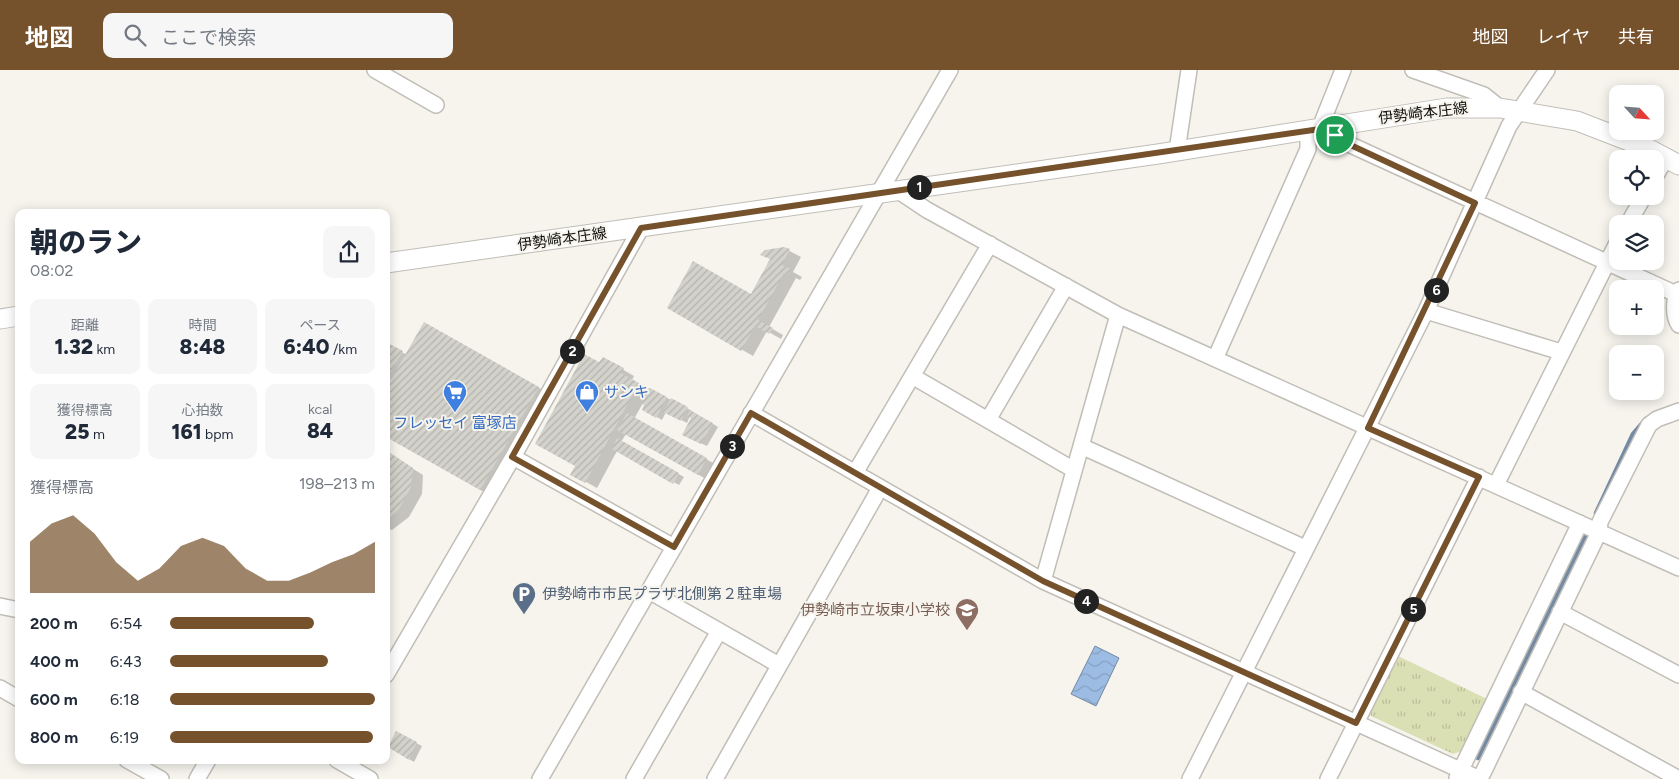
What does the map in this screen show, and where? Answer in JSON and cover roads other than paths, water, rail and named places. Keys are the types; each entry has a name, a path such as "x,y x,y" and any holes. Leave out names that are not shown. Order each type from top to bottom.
{"main road":[{"name":"伊勢崎本庄線","path":"390,262 1178,151 1447,108 1509,110 1548,115 1585,124 1622,138 1673,162"},
{"path":"0,319 15,317"}],"street":[{"path":"375,70 436,105"},
{"path":"540,779 751,413 889,191 923,114 950,70"},
{"path":"1178,151 1189,70"},
{"path":"1343,70 1323,114 1323,120 1327,128 1342,141 1475,203 1678,292 1675,316 1679,325"},
{"path":"1413,70 1484,95 1509,110"},
{"path":"1190,779 1426,311 1509,126 1509,110 1548,70"},
{"path":"1215,359 1308,149 1308,131"},
{"path":"889,191 1118,315 1679,568"},
{"path":"390,668 641,228"},
{"path":"855,473 990,244"},
{"path":"1496,485 1609,256"},
{"path":"988,420 1066,286"},
{"path":"1426,311 1560,352"},
{"path":"1043,581 1118,315"},
{"path":"912,376 1074,470"},
{"path":"751,413 1043,581 1356,723 1458,775 1480,779 1599,532 1600,522 1643,434 1657,419 1679,411"},
{"path":"1081,446 1305,548"},
{"path":"512,457 674,547"},
{"path":"1328,779 1479,477"},
{"path":"715,779 880,488"},
{"path":"1458,775 1580,523"},
{"path":"649,591 780,666"},
{"path":"0,606 15,609"},
{"path":"1560,612 1679,675"},
{"path":"634,779 720,631"},
{"path":"0,688 15,697"},
{"path":"1521,692 1679,779"},
{"path":"135,764 161,779"},
{"path":"197,779 206,764"},
{"path":"344,764 370,779"}],"water":[{"path":"1095,646 1119,658 1096,706 1071,694"}],"waterway":[{"path":"1596,513 1633,434 1646,419"},
{"path":"1478,758 1585,537"}],"place":[{"name":"フレッセイ 富塚店","path":"455,413"},
{"name":"サンキ","path":"587,413"},
{"name":"伊勢崎市市民プラザ北側第２駐車場","path":"524,615"},
{"name":"伊勢崎市立坂東小学校","path":"967,631"}]}
